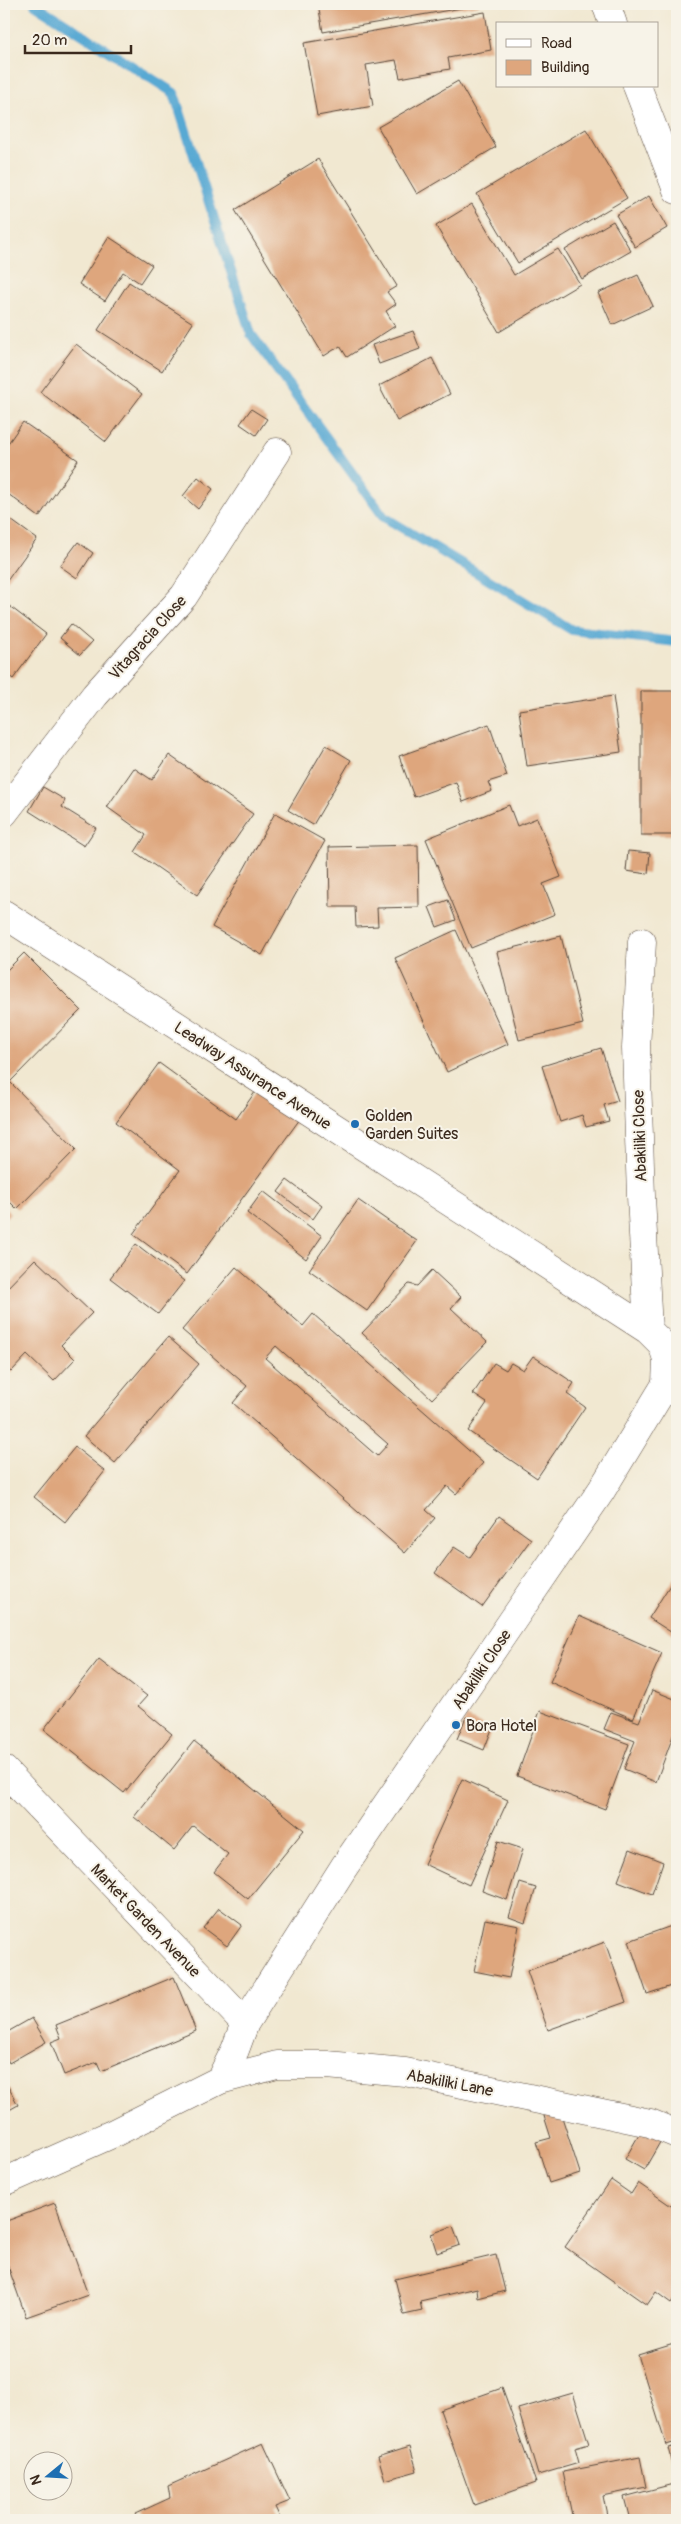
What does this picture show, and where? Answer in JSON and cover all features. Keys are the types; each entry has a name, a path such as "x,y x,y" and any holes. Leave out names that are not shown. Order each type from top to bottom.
{"street":[{"path":"606,4 612,22"},
{"path":"638,88 677,190"},
{"name":"Vitagracia Close","path":"4,813 95,695 184,596 277,452"},
{"name":"Leadway Assurance Avenue","path":"4,914 648,1330 662,1344 667,1359"},
{"name":"Abakiliki Close","path":"642,942 636,1048 648,1330"},
{"name":"Abakiliki Close","path":"245,2023 344,1867 601,1491 666,1384 667,1359"},
{"name":"Market Garden Avenue","path":"4,1770 245,2023"},
{"path":"220,2080 235,2050 245,2023"},
{"name":"Abakiliki Lane","path":"4,2182 112,2134 220,2080 277,2065 327,2065 405,2072 650,2123 677,2134"}],"building":[{"path":"318,4 479,4 479,5 323,32"},
{"path":"485,12 491,50 448,58 450,69 400,78 396,60 366,65 373,106 317,116 304,43"},
{"path":"458,81 496,147 417,194 378,127"},
{"path":"586,129 627,198 518,263 477,194"},
{"path":"318,159 397,286 387,292 396,304 386,311 395,326 347,357 340,346 324,356 235,210"},
{"path":"649,196 667,228 635,247 616,215"},
{"path":"472,204 514,275 558,249 580,284 499,332 436,226"},
{"path":"613,221 631,251 582,279 565,250"},
{"path":"109,237 152,265 140,283 123,272 105,301 79,284"},
{"path":"638,275 653,306 612,325 598,293"},
{"path":"129,282 193,323 162,371 98,330"},
{"path":"413,331 420,349 379,364 372,345"},
{"path":"76,344 142,394 106,442 40,392"},
{"path":"432,358 450,394 397,421 379,386"},
{"path":"251,409 267,419 256,435 240,424"},
{"path":"23,422 78,460 39,517 4,491 4,449"},
{"path":"198,477 213,489 198,509 183,496"},
{"path":"4,515 37,539 4,585"},
{"path":"78,542 93,553 77,578 60,566"},
{"path":"4,602 46,634 13,679 4,672"},
{"path":"71,624 92,642 80,655 60,638"},
{"path":"641,691 677,691 677,835 641,835"},
{"path":"613,696 621,752 527,766 519,710"},
{"path":"489,724 507,776 488,782 492,791 463,802 456,782 414,797 399,756"},
{"path":"326,745 351,760 313,825 288,810"},
{"path":"169,755 253,814 197,895 135,852 146,835 107,807 134,768 152,780"},
{"path":"43,787 65,800 62,807 96,828 84,846 29,811"},
{"path":"509,805 517,826 537,818 561,877 543,884 555,914 471,948 426,839"},
{"path":"275,813 325,841 262,955 212,927"},
{"path":"418,845 419,907 377,908 378,926 356,927 355,907 330,907 329,847"},
{"path":"628,851 650,853 648,874 626,871"},
{"path":"448,900 456,920 437,927 429,907"},
{"path":"456,930 508,1044 447,1072 395,958"},
{"path":"561,936 583,1024 519,1040 497,952"},
{"path":"24,953 81,1010 10,1082 76,1149 17,1209 4,1196 4,973"},
{"path":"601,1048 618,1101 604,1105 609,1121 586,1127 582,1115 560,1122 542,1066"},
{"path":"159,1063 236,1119 258,1088 300,1119 187,1274 133,1234 180,1170 116,1122"},
{"path":"287,1180 322,1206 313,1219 278,1192"},
{"path":"263,1191 322,1236 306,1259 247,1213"},
{"path":"358,1200 417,1241 367,1311 309,1270"},
{"path":"4,1206 10,1214 4,1219"},
{"path":"136,1244 184,1281 158,1314 110,1278"},
{"path":"35,1259 92,1313 61,1345 75,1359 54,1381 27,1355 11,1372 4,1366 4,1291"},
{"path":"236,1267 303,1326 313,1314 483,1463 456,1494 447,1486 426,1510 435,1518 405,1553 233,1403 247,1386 182,1330","holes":["276,1346 388,1444 377,1456 265,1358"]},
{"path":"432,1270 461,1297 451,1308 487,1342 432,1399 362,1333 409,1284 417,1286"},
{"path":"168,1337 199,1364 115,1463 84,1436"},
{"path":"533,1356 574,1383 567,1394 585,1407 537,1478 468,1431 487,1403 473,1394 494,1363 506,1370 511,1363 523,1370"},
{"path":"75,1447 105,1471 65,1522 34,1497"},
{"path":"499,1516 531,1539 482,1607 435,1573 454,1547 470,1557"},
{"path":"677,1574 677,1636 649,1618"},
{"path":"579,1616 662,1653 633,1719 550,1682"},
{"path":"99,1659 147,1696 138,1706 172,1734 124,1793 44,1729"},
{"path":"652,1690 677,1700 677,1725 656,1782 624,1769 635,1741 604,1729 611,1712 639,1722"},
{"path":"540,1711 629,1744 605,1809 517,1776"},
{"path":"466,1717 492,1729 484,1750 457,1739"},
{"path":"194,1741 304,1830 248,1899 214,1872 228,1854 193,1826 174,1850 134,1817"},
{"path":"462,1779 508,1800 469,1885 424,1864"},
{"path":"498,1841 523,1849 507,1900 482,1891"},
{"path":"630,1849 663,1862 652,1894 618,1881"},
{"path":"520,1883 536,1888 525,1923 509,1917"},
{"path":"219,1908 242,1925 227,1946 203,1928"},
{"path":"485,1919 519,1926 509,1978 474,1971"},
{"path":"677,1924 677,1984 647,1994 629,1941"},
{"path":"605,1942 626,2002 548,2030 527,1971"},
{"path":"174,1977 196,2031 101,2071 97,2062 64,2075 51,2042 61,2038 56,2025"},
{"path":"32,2018 46,2042 9,2063 4,2053 4,2034"},
{"path":"4,2079 18,2105 4,2113"},
{"path":"560,2111 580,2173 549,2183 536,2142 551,2138 544,2116"},
{"path":"644,2126 663,2137 644,2170 625,2159"},
{"path":"611,2180 631,2194 638,2183 677,2210 677,2294 671,2303 656,2292 647,2305 565,2247"},
{"path":"55,2203 88,2295 26,2317 4,2255 4,2222"},
{"path":"453,2226 460,2245 437,2253 431,2234"},
{"path":"496,2255 505,2291 478,2298 477,2288 420,2301 422,2311 404,2315 395,2279"},
{"path":"677,2343 677,2442 666,2445 638,2355"},
{"path":"502,2388 536,2483 474,2505 440,2410"},
{"path":"573,2393 589,2444 575,2448 579,2463 538,2475 518,2409"},
{"path":"263,2443 290,2501 275,2507 281,2520 138,2520 135,2514 170,2498 168,2486"},
{"path":"410,2446 417,2471 385,2480 378,2456"},
{"path":"677,2446 677,2475 675,2475 668,2448"},
{"path":"640,2457 646,2487 603,2496 608,2520 573,2520 563,2472"},
{"path":"677,2483 677,2520 630,2520 624,2497"}],"waterway":[{"path":"35,4 174,93 251,334 384,517 572,630 677,642"}],"place":[{"name":"Golden Garden Suites","path":"355,1124"},
{"name":"Bora Hotel","path":"456,1725"}]}
